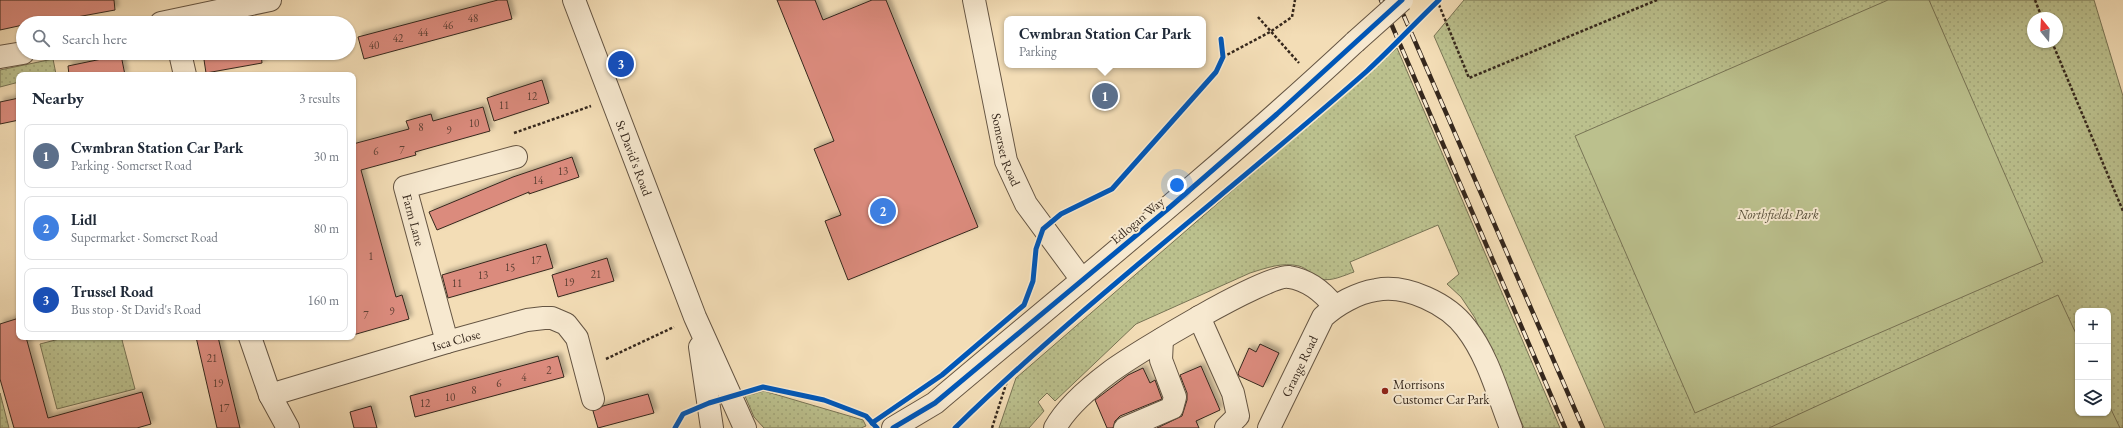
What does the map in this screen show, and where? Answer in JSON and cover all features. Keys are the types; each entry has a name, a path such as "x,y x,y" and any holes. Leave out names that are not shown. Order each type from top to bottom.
{"street":[{"path":"196,16 270,0"},
{"name":"St David's Road","path":"574,0 695,317 745,428"},
{"name":"Somerset Road","path":"974,0 1006,161 1026,204 1082,280"},
{"name":"Edlogan Way","path":"893,428 935,402 1168,208 1314,80 1402,0"},
{"path":"0,57 16,54"},
{"path":"182,60 184,72"},
{"name":"Farm Lane","path":"447,342 405,187 516,157"},
{"path":"1055,428 1059,420 1078,398 1110,372 1162,339 1199,318 1265,283 1288,277 1311,285 1326,296 1334,306 1377,290 1400,290 1443,306 1466,327 1480,352 1512,428"},
{"name":"Grange Road","path":"1269,428 1315,330 1323,317 1334,306"},
{"name":"St David's Road","path":"695,317 712,428"},
{"name":"Isca Close","path":"270,395 447,342 527,320 552,318 566,324 572,330 580,346 593,399"},
{"path":"1199,318 1233,393 1238,416 1226,428"},
{"path":"1125,428 1172,408 1175,397 1161,360 1162,339"},
{"path":"251,340 270,395 288,428"},
{"name":"Edlogan Way","path":"915,428 935,402"}],"path":[{"path":"1222,60 1270,32 1292,17 1295,0"},
{"path":"1433,5 1438,0 1470,78 1657,0"},
{"path":"2035,0 2040,12"},
{"path":"1258,18 1314,80"},
{"path":"2055,48 2123,211"},
{"path":"1222,51 1222,60"},
{"path":"516,157 510,134 611,99"},
{"path":"586,368 695,317"},
{"path":"998,387 1013,373"},
{"path":"992,428 1008,378"}],"green space":[{"name":"Northfields Park","path":"1464,0 2094,0 2123,96 2123,428 1605,428 1434,36"},
{"path":"1888,0 1929,0 2043,262 1695,413 1575,136"},
{"path":"1397,48 1560,428 1524,428 1475,318 1461,297 1447,284 1459,274 1438,225 1350,262 1354,272 1333,279 1325,280 1318,278 1305,268 1299,266 1274,266 1250,273 1136,324 1055,401 1047,393 1038,402 1044,411 1029,428 999,428 1016,378"},
{"path":"53,60 56,72 16,72 16,83 0,87 0,70"},
{"path":"2058,295 2075,332 2075,416 2111,416 2111,409 2120,428 1769,428"},
{"path":"55,340 122,340 135,389 57,409 40,344"},
{"path":"764,391 863,420 866,426 861,428 764,428 754,417 745,396"},
{"path":"0,393 9,428 0,428"}],"building":[{"path":"0,0 114,0 115,10 82,16 16,16 16,27 0,30"},
{"path":"498,0 507,0 512,19 364,59 358,37"},
{"path":"777,0 815,0 823,20 872,0 886,0 978,227 848,280 825,221 841,215 814,149 834,141"},
{"path":"97,60 122,60 124,72 69,72 68,66"},
{"path":"204,60 262,60 262,63 206,72"},
{"path":"542,80 549,103 494,121 487,98"},
{"path":"16,99 16,121 0,124 0,102"},
{"path":"483,107 490,131 415,152 416,155 361,170 396,297 402,295 409,319 356,334 356,143 409,129 406,121 431,114 433,121"},
{"path":"572,157 579,177 529,194 529,192 437,230 429,212 513,177"},
{"path":"546,244 553,268 448,298 442,275"},
{"path":"607,258 614,281 558,297 552,275"},
{"path":"16,319 16,340 27,340 48,418 142,392 151,424 137,428 14,428 0,379 0,324"},
{"path":"197,340 219,340 240,428 217,428"},
{"path":"1260,344 1279,353 1263,387 1239,376 1238,373 1249,348 1256,352"},
{"path":"558,356 564,377 415,417 410,396"},
{"path":"1201,366 1220,410 1196,421 1199,428 1157,428 1182,416 1187,400 1187,393 1180,375"},
{"path":"1143,368 1150,383 1155,380 1162,399 1120,416 1115,421 1113,428 1107,428 1095,400 1128,375"},
{"path":"648,394 654,413 598,428 593,411 603,406"},
{"path":"371,406 377,428 354,428 350,412"}],"railway":[{"path":"1381,0 1565,428"},
{"path":"1397,0 1583,428"}],"cycle path":[{"path":"893,428 935,403 1169,208 1277,114 1402,0"},
{"path":"955,428 1004,381 1055,336 1316,116 1367,71 1439,0"},
{"path":"872,423 942,375 1024,305 1033,281 1036,249 1043,229 1061,214 1112,189 1216,72 1223,57 1221,39"},
{"path":"675,428 683,414 709,403 763,387 824,400 866,416 877,428"}],"place":[{"name":"Trussel Road","path":"621,64"},
{"name":"Cwmbran Station Car Park","path":"1105,96"},
{"name":"Lidl","path":"883,211"},
{"name":"Morrisons Customer Car Park","path":"1385,391"}]}
